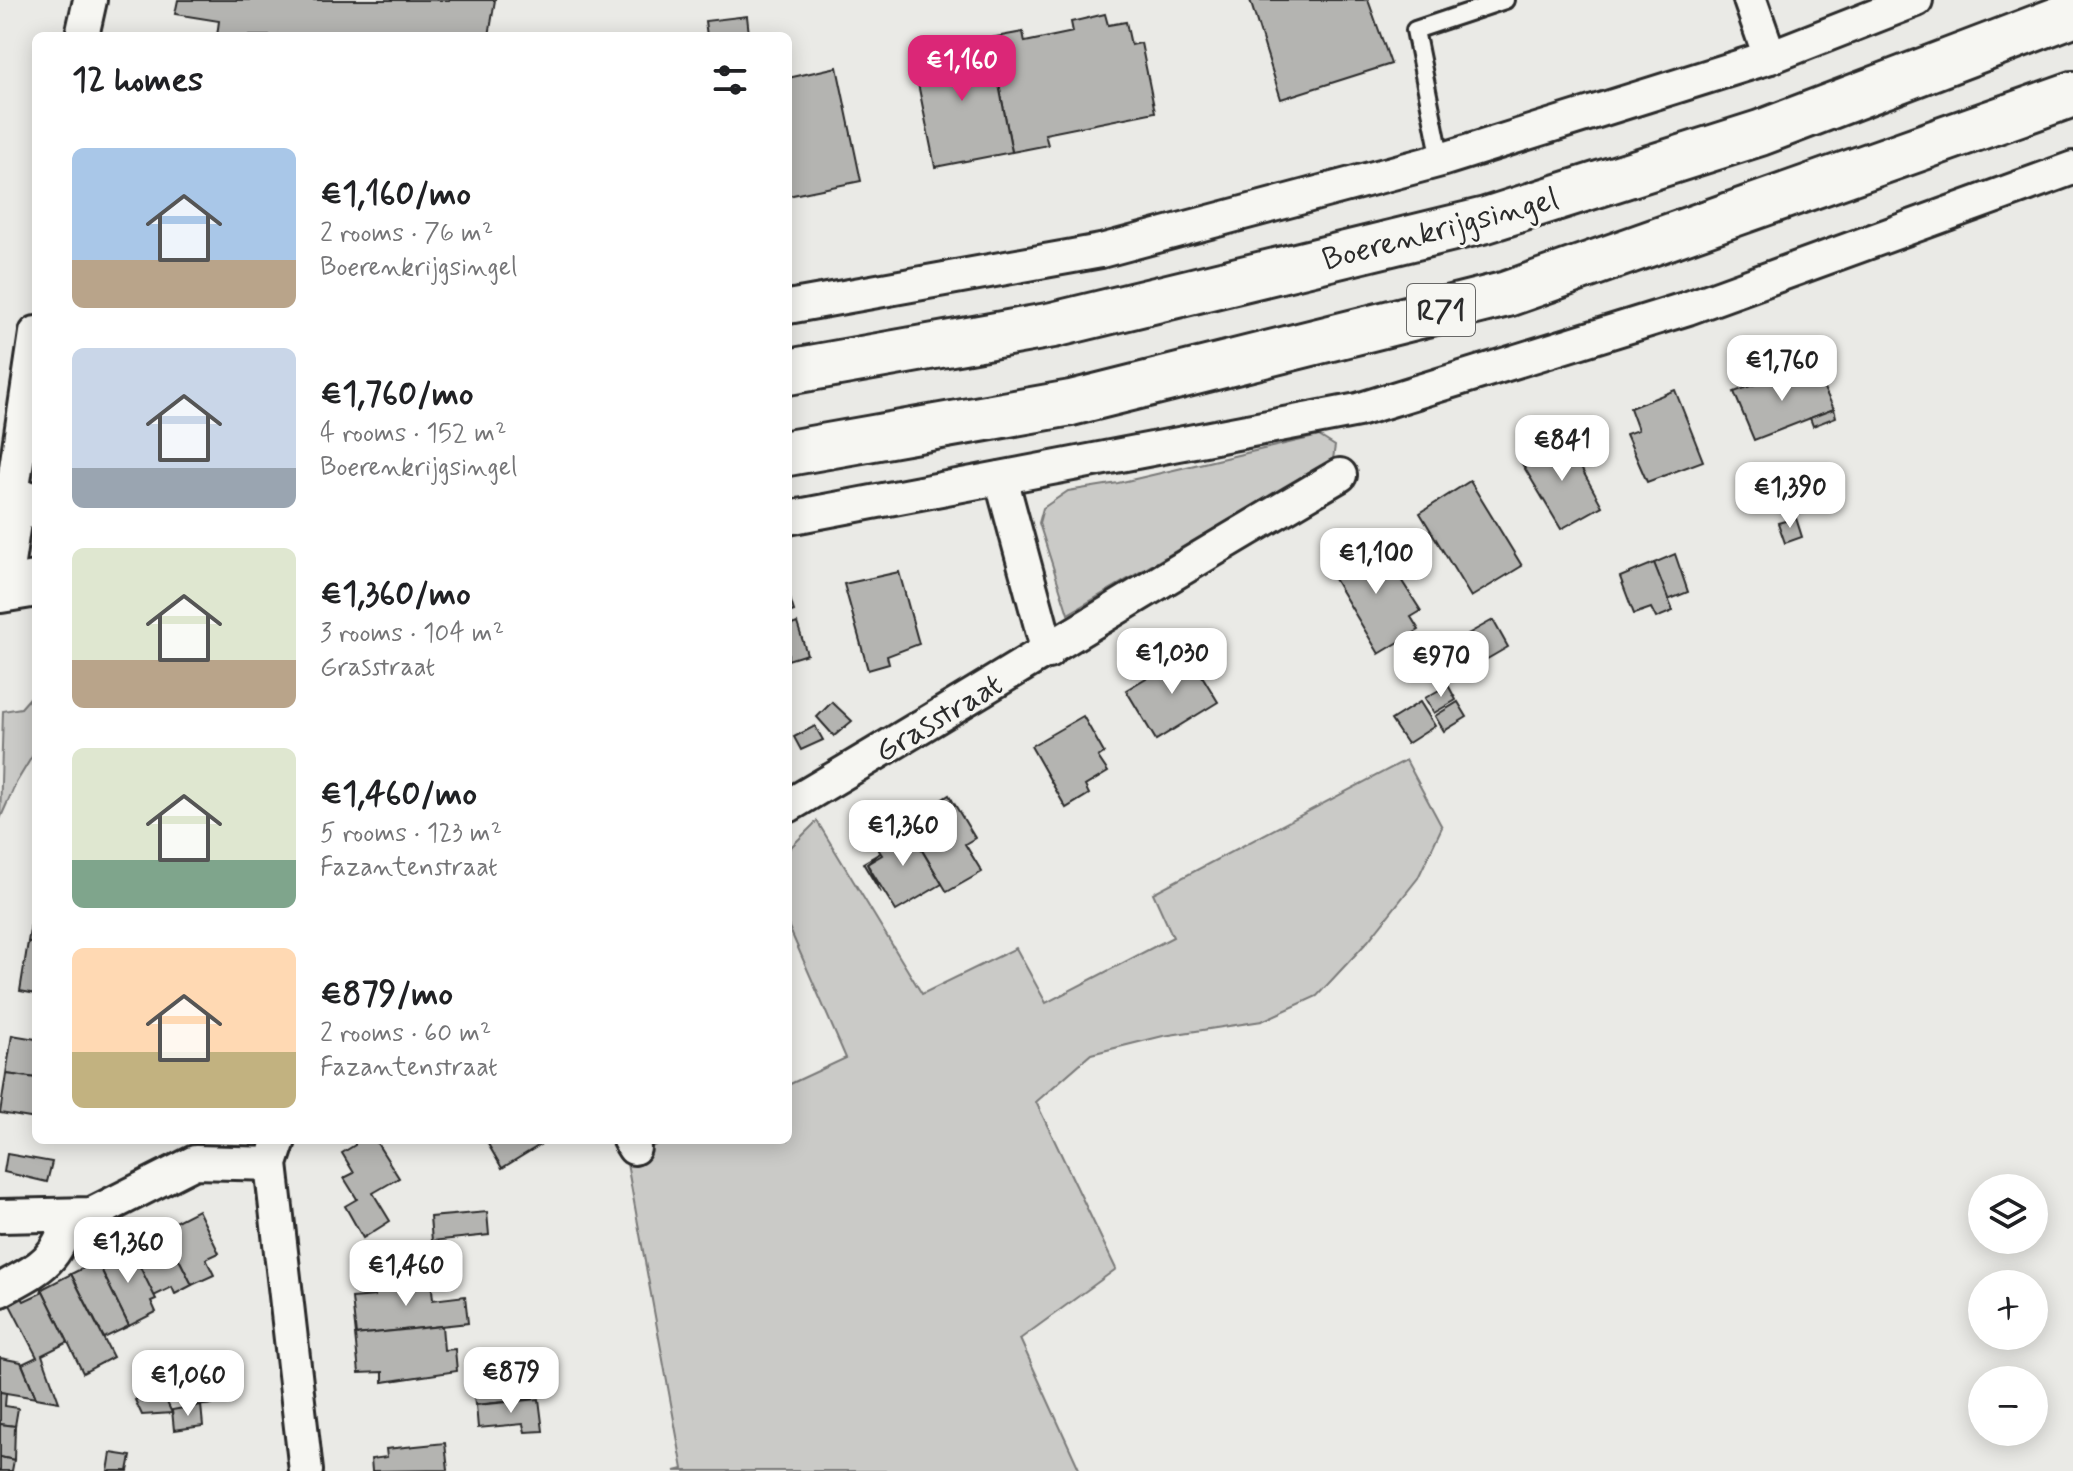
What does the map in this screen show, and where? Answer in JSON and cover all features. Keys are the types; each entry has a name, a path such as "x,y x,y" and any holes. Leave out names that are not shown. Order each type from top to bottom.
{"main road":[{"name":"Boerenkrijgsingel","path":"792,371 1053,325 1486,220 1760,133 2073,14"},
{"name":"R71","path":"792,452 1071,403 1507,294 2073,94"},
{"path":"0,576 15,508"},
{"path":"0,590 32,585"}],"street":[{"path":"83,32 90,0"},
{"path":"1750,0 1770,57"},
{"name":"Boerenkrijgsingel","path":"792,306 1101,251 1441,160 1770,57 1916,0"},
{"path":"792,517 1358,410 1688,308 2073,168"},
{"path":"15,508 32,366"},
{"name":"Grasstraat","path":"792,804 1340,475"},
{"path":"1001,478 1048,652"},
{"path":"0,1216 68,1217 102,1210 195,1162 275,1152 306,1471"},
{"path":"0,1290 44,1265 62,1243 68,1217"}],"lane":[{"path":"1441,160 1415,30 1505,0"}],"shaded area":[{"path":"1319,436 1335,446 1333,459 1068,614 1039,523 1043,508 1068,491 1118,483"},
{"path":"32,696 32,757 0,819 3,711 21,708"},
{"path":"1406,760 1442,827 1418,878 1368,941 1317,996 1262,1021 1163,1036 1091,1054 1036,1102 1116,1269 1020,1339 1080,1471 675,1471 683,1469 626,1158 658,1144 792,1144 792,1083 846,1058 792,934 792,846 817,821 922,994 1016,948 1046,1003 1173,937 1153,893"}],"building":[{"path":"178,0 495,0 490,32 218,32 219,21 175,14"},
{"path":"1250,0 1368,0 1391,64 1281,99"},
{"path":"1105,14 1108,25 1126,22 1131,45 1141,43 1155,112 1045,134 1048,145 1012,152 990,38 1023,32 1025,42 1073,32 1071,22"},
{"path":"747,16 749,32 706,32 705,21"},
{"path":"990,38 1012,152 935,167 912,54"},
{"path":"837,67 861,181 792,195 792,77"},
{"path":"1796,369 1801,380 1817,374 1834,409 1754,440 1734,392"},
{"path":"1675,390 1703,461 1647,482 1626,434 1638,430 1630,408"},
{"path":"1834,409 1836,417 1813,426 1810,418"},
{"path":"1564,437 1602,506 1561,529 1521,462"},
{"path":"1470,481 1522,566 1471,597 1420,513"},
{"path":"1796,518 1802,537 1785,543 1778,523"},
{"path":"1375,539 1421,611 1411,617 1419,630 1379,654 1327,567"},
{"path":"1675,554 1688,592 1668,600 1654,563"},
{"path":"1654,563 1673,611 1656,618 1651,608 1634,614 1620,577"},
{"path":"899,572 919,644 887,656 889,664 868,670 844,584"},
{"path":"1493,620 1508,647 1482,662 1466,635"},
{"path":"797,623 807,654 792,659 792,625"},
{"path":"1188,653 1218,702 1156,740 1126,690"},
{"path":"1448,685 1456,700 1434,713 1425,698"},
{"path":"832,702 852,721 834,736 817,717"},
{"path":"1420,702 1435,726 1407,744 1391,720"},
{"path":"1458,702 1467,717 1444,731 1435,716"},
{"path":"1083,716 1104,753 1098,757 1108,772 1085,786 1089,794 1066,808 1031,746"},
{"path":"815,726 823,740 801,750 794,737"},
{"path":"949,795 952,800 935,811 932,806"},
{"path":"952,800 975,838 965,844 982,872 947,892 905,822 932,806 935,811"},
{"path":"905,822 942,884 896,911 867,864 882,855 873,841"},
{"path":"880,853 867,864 881,893 863,863"},
{"path":"32,917 32,942 28,942"},
{"path":"28,942 32,942 32,993 20,991"},
{"path":"12,1035 32,1038 32,1077 6,1074"},
{"path":"6,1074 32,1077 32,1118 0,1113"},
{"path":"378,1144 399,1178 373,1193 390,1221 363,1238 345,1206 357,1199 344,1178 354,1173 342,1153 355,1145"},
{"path":"488,1144 541,1144 502,1168"},
{"path":"7,1154 52,1162 47,1182 4,1172"},
{"path":"198,1210 219,1253 206,1259 214,1275 192,1285 163,1228"},
{"path":"487,1212 489,1235 432,1241 430,1217"},
{"path":"163,1228 192,1285 175,1294 172,1287 154,1296 129,1245"},
{"path":"129,1245 156,1299 151,1301 156,1312 129,1326 97,1261"},
{"path":"97,1261 129,1326 104,1338 71,1274"},
{"path":"71,1274 113,1357 83,1373 42,1289"},
{"path":"431,1278 433,1300 465,1296 468,1323 356,1335 352,1298 375,1296 373,1285"},
{"path":"42,1289 68,1342 42,1355 59,1402 36,1398 22,1364 37,1357 10,1305 41,1293"},
{"path":"442,1326 444,1350 455,1349 457,1371 383,1382 383,1372 359,1373 355,1335"},
{"path":"0,1358 21,1362 36,1398 0,1392"},
{"path":"228,1369 230,1402 196,1406 193,1373"},
{"path":"530,1371 533,1399 475,1405 472,1376"},
{"path":"160,1387 172,1413 142,1415 135,1400"},
{"path":"0,1392 6,1393 5,1406 18,1408 15,1426 0,1424"},
{"path":"539,1399 543,1431 525,1432 523,1424 478,1428 476,1405"},
{"path":"201,1405 203,1426 174,1430 172,1410"},
{"path":"0,1424 15,1426 14,1460 0,1457"},
{"path":"445,1443 448,1470 372,1471 371,1459 387,1457 386,1449"},
{"path":"111,1453 131,1456 128,1471 108,1471"},
{"path":"0,1457 14,1460 12,1471 0,1471"}]}
